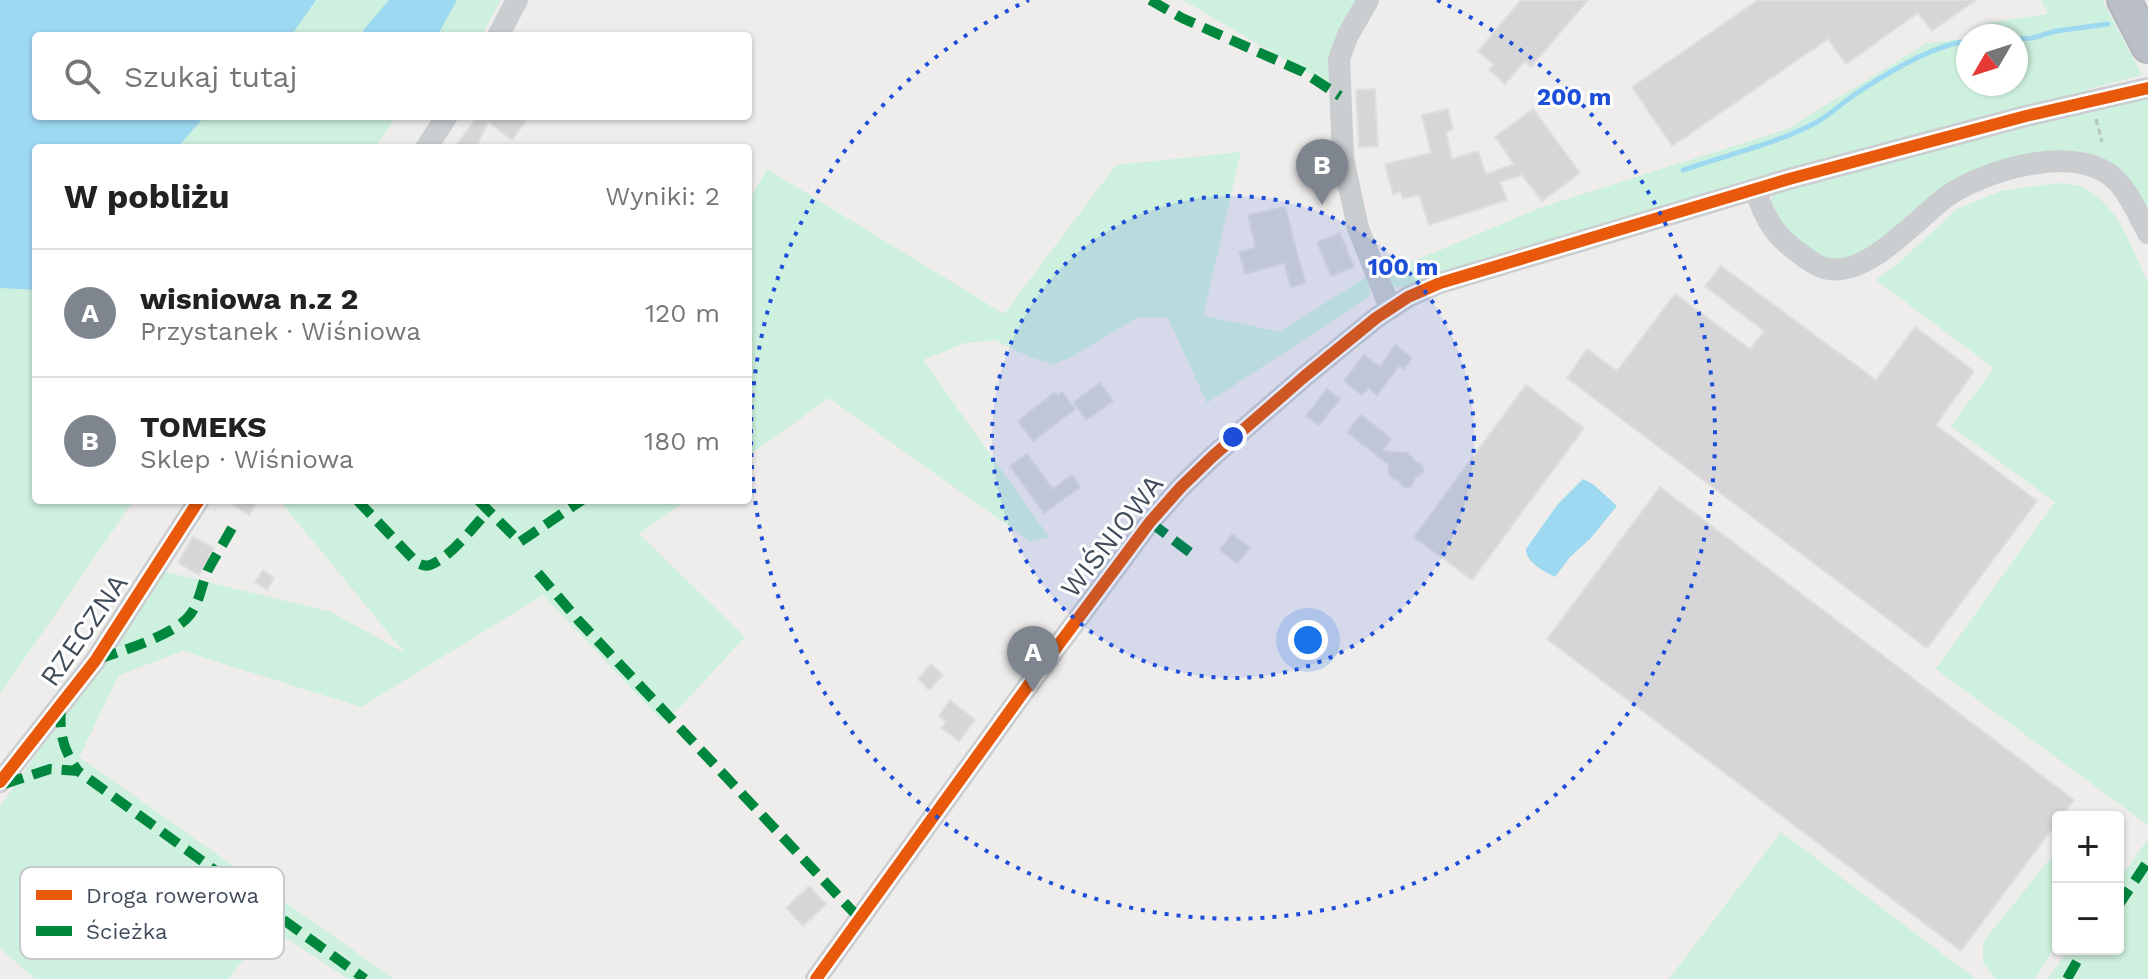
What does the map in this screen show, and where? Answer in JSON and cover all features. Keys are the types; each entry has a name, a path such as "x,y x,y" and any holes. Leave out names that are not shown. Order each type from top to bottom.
{"highway":[{"path":"2124,0 2148,46"}],"street":[{"path":"500,32 517,0"},
{"path":"1368,0 1348,35 1339,59 1343,158 1358,228 1383,313"},
{"name":"WIŚNIOWA","path":"816,979 1150,522 1213,456 1383,313 1440,283 1755,189 1907,147 2098,106 2148,88"},
{"path":"429,144 444,120"},
{"path":"1755,189 1767,221 1781,240 1827,269 1847,268 1875,256 1945,198 1974,181 2009,168 2045,162 2066,161 2103,171 2116,181 2148,233"},
{"name":"RZECZNA","path":"0,782 95,661 196,504"}],"path":[{"path":"2098,106 2102,142"}],"green space":[{"path":"108,0 501,0 483,32 57,32"},
{"path":"1183,0 1364,0 1332,87"},
{"path":"2041,0 2102,0 2142,75 1414,288 1393,285 1383,274 1542,207 1787,129 1927,43 1956,40 1956,96 2028,96 2028,24 1988,23 2048,14"},
{"path":"0,68 32,111 32,120 394,120 378,144 32,144 32,504 131,504 0,694"},
{"path":"2148,98 2148,222 2099,162 1972,178 1853,259 1832,261 1787,234 1770,207 1777,189 1958,141"},
{"path":"1241,152 1203,316 1280,332 1369,275 1370,296 1207,403 1168,318 1138,317 1071,357 1053,364 1032,358 995,340 965,343 923,360 1049,537 1031,542 829,398 752,453 752,196 767,169 1004,314 1116,165"},
{"path":"2057,183 2082,187 2106,204 2130,242 2148,284 2148,825 1936,669 2055,502 1951,426 1994,368 1876,280 1957,209 2001,191"},
{"path":"282,504 680,504 639,534 745,637 682,705 662,721 543,595 361,707 183,651 119,675 79,757 235,867 20,867 20,959 244,959 228,979 35,979 0,948 0,807 162,571 331,612 405,653"},
{"path":"1781,832 1976,979 1669,979"},
{"path":"2148,839 2148,979 2048,979 2065,955 2124,955 2124,873"},
{"path":"2050,859 2052,951 2035,979 1996,979 1983,963 1983,942"},
{"path":"284,901 394,979 348,979 284,936"}],"water":[{"path":"0,0 316,0 294,32 32,32 32,120 202,120 180,144 32,144 32,290 0,288"},
{"path":"389,0 457,0 439,32 363,32"},
{"path":"1583,479 1617,506 1555,577 1532,562 1526,549 1558,504"}],"building":[{"path":"1521,0 1588,0 1531,67 1525,61 1505,84 1489,70 1494,65 1478,51"},
{"path":"1758,0 1976,0 1932,31 1918,13 1846,64 1828,39 1672,146 1632,87"},
{"path":"1375,89 1378,146 1359,147 1356,90"},
{"path":"1448,109 1453,130 1446,132 1452,159 1478,151 1486,174 1514,164 1495,137 1533,109 1580,173 1542,201 1522,175 1500,182 1507,200 1429,225 1419,195 1403,199 1401,192 1393,194 1385,164 1431,153 1422,115"},
{"path":"475,120 525,122 512,140 488,122 478,144 457,144"},
{"path":"1285,207 1305,283 1291,287 1284,263 1245,274 1239,252 1256,248 1248,215"},
{"path":"1340,233 1354,267 1331,276 1317,242"},
{"path":"1721,266 1876,380 1915,327 1974,371 1936,425 2037,501 1927,648 1567,378 1587,349 1617,371 1675,294 1750,349 1764,331 1705,286"},
{"path":"1395,345 1412,358 1404,369 1399,366 1377,395 1368,388 1362,395 1344,381 1364,355 1380,367"},
{"path":"1100,383 1113,401 1086,420 1074,402"},
{"path":"1526,385 1584,428 1472,580 1414,537"},
{"path":"1327,389 1340,399 1319,425 1306,416"},
{"path":"1055,392 1058,396 1062,392 1075,409 1033,441 1018,421"},
{"path":"1361,415 1391,439 1382,451 1408,453 1422,465 1423,472 1415,478 1411,487 1404,487 1392,478 1388,464 1347,432"},
{"path":"1027,454 1053,489 1072,475 1080,487 1044,513 1010,466"},
{"path":"1660,487 2074,800 2066,811 2052,811 2052,829 1961,951 1547,639"},
{"path":"232,504 256,504 249,515"},
{"path":"1232,534 1250,548 1237,563 1220,550"},
{"path":"193,537 214,548 199,575 178,563"},
{"path":"263,570 274,578 267,590 255,582"},
{"path":"931,664 943,675 929,690 918,679"},
{"path":"950,700 975,720 959,741 941,728 946,722 939,716"},
{"path":"809,886 826,904 803,926 786,908"}],"waterway":[{"path":"2028,38 2108,24"},
{"path":"1683,170 1802,130 1911,61 1956,44"}],"marked path":[{"path":"1150,0 1182,18 1303,72 1340,96"},
{"path":"361,504 417,563 425,566 446,556 488,511"},
{"path":"482,504 520,542 576,504"},
{"path":"1150,522 1192,554"},
{"path":"98,659 160,636 182,623 196,605 208,570 233,526"},
{"path":"538,573 579,621 859,918"},
{"path":"61,707 63,741 78,771"},
{"path":"4,784 50,769 78,771 210,867"},
{"path":"2124,897 2148,861"},
{"path":"284,920 365,979"},
{"path":"2067,979 2081,955"}],"cycle path":[{"path":"816,979 1150,522 1213,456 1376,318 1408,297 1440,283 1789,179 2026,116 2148,88"},
{"path":"0,782 95,661 196,504"}],"place":[{"name":"TOMEKS","path":"1322,205"},
{"name":"wisniowa n.z 2","path":"1033,692"}]}
